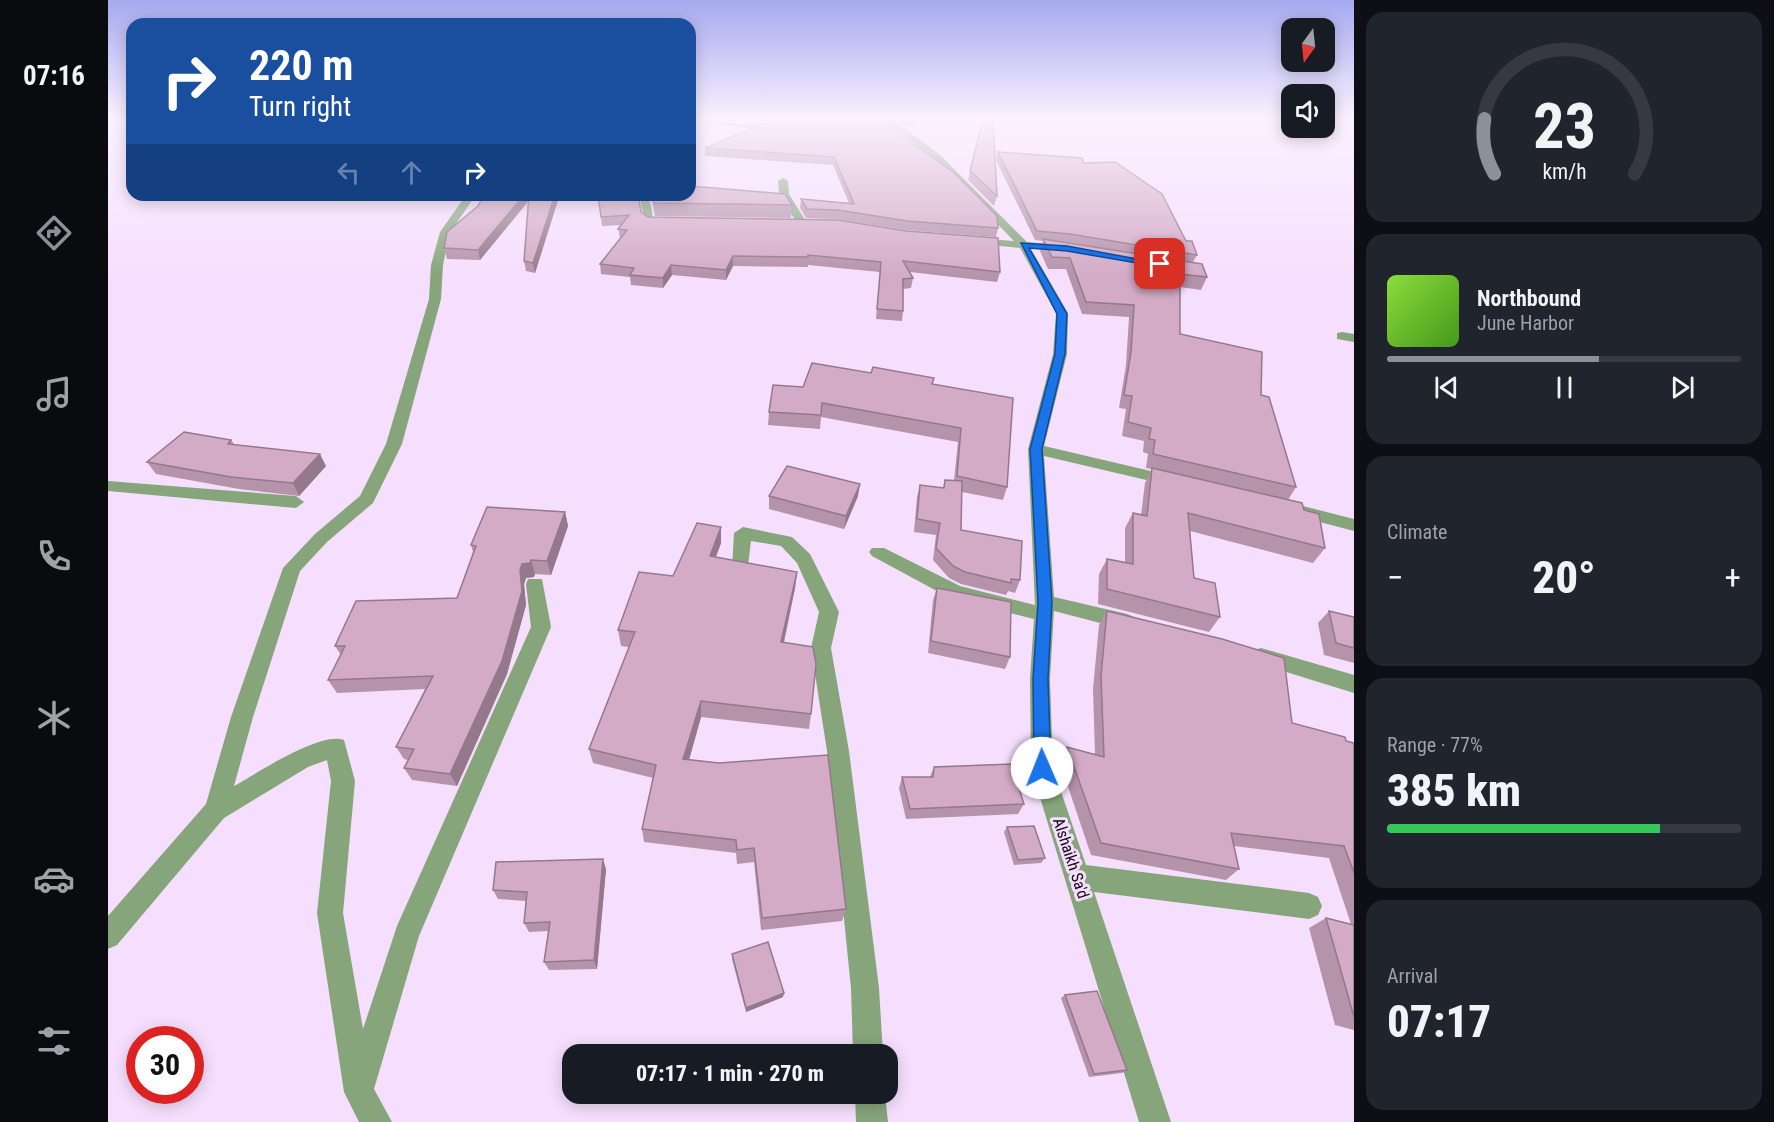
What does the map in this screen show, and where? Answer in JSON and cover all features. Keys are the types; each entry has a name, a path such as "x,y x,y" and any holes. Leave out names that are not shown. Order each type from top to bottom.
{"street":[{"name":"Alshaikh Sa'd","path":"951,171 1024,245 1062,314 1060,354 1036,449 1044,608 1040,679 1042,768 1155,1122"},
{"path":"783,181 784,194 796,223 814,224"},
{"path":"216,810 242,717 292,567 321,538 367,499 394,444 435,299 437,266 445,231 467,201"},
{"path":"646,201 649,221 683,223"},
{"path":"957,240 1078,250"},
{"path":"1036,449 1191,485"},
{"path":"108,486 296,502"},
{"path":"1280,506 1354,525"},
{"path":"741,569 743,533 786,541 804,559 829,612 821,648 838,751 865,988 868,1044"},
{"path":"878,552 956,592 1144,626"},
{"path":"359,1092 406,935 542,627 535,584"},
{"path":"1244,651 1354,684"},
{"path":"108,936 216,810 300,760 336,747 343,781 330,913 359,1092 376,1122"},
{"path":"1078,877 1309,906"},
{"path":"871,1104 872,1122"}],"building":[{"path":"840,171 952,171 997,216 998,228 907,221 838,210 807,209 801,199 854,204"},
{"path":"970,171 996,171 997,196"},
{"path":"1008,171 1129,171 1162,194 1186,241 1192,241 1197,255 1070,234 1037,231"},
{"path":"696,187 785,194 792,205 654,203 654,201 696,201"},
{"path":"481,201 519,201 478,250 444,248 447,232 478,206"},
{"path":"529,201 553,201 533,263 524,261"},
{"path":"599,201 639,201 641,212 648,217 838,220 906,231 998,238 1000,272 903,261 913,278 903,279 903,311 877,309 881,262 808,255 808,257 733,256 726,270 671,265 663,278 630,275 634,268 600,264 627,230 618,229 629,215 601,217"},
{"path":"1043,239 1202,264 1207,277 1180,274 1180,334 1262,352 1261,395 1269,397 1296,487 1153,454 1155,440 1149,439 1151,428 1128,422 1132,396 1124,395 1131,352 1134,305 1086,302 1070,258 1052,257"},
{"path":"812,363 871,373 873,367 934,378 932,384 1013,398 1007,487 957,476 961,428 822,403 821,415 769,412 773,385 803,387"},
{"path":"184,432 231,440 228,444 320,454 293,483 231,477 147,462"},
{"path":"787,466 860,484 846,516 769,496"},
{"path":"1152,468 1302,503 1304,510 1319,514 1325,548 1188,513 1194,578 1215,583 1220,617 1107,589 1107,559 1133,564 1133,513 1147,516"},
{"path":"945,480 962,481 961,530 1022,541 1020,580 1011,579 1011,583 965,572 953,566 936,548 940,523 917,519 920,485 944,488"},
{"path":"487,507 565,512 547,561 531,560 530,563 522,564 520,570 522,591 502,661 450,774 404,768 414,749 396,747 433,676 328,680 345,646 335,646 356,601 457,598 476,546 471,545"},
{"path":"697,523 721,527 710,556 797,572 781,642 813,647 816,664 811,714 701,701 683,759 719,763 828,755 846,909 762,918 754,848 737,850 736,840 642,829 656,765 589,749 635,632 618,630 639,572 673,576"},
{"path":"937,588 1011,602 1010,657 931,641"},
{"path":"1107,611 1222,639 1284,658 1292,723 1345,737 1346,741 1354,743 1354,873 1344,846 1231,833 1239,869 1101,843 1067,747 1104,757 1101,676"},
{"path":"1329,611 1354,617 1354,648 1336,643"},
{"path":"1011,764 1024,804 910,809 902,777 933,777 934,767"},
{"path":"1034,826 1045,858 1018,860 1007,827"},
{"path":"603,859 594,960 544,962 550,922 524,923 527,892 493,890 496,862"},
{"path":"1326,918 1354,925 1354,1017"},
{"path":"768,942 784,993 746,1008 732,954"},
{"path":"1097,991 1127,1070 1094,1074 1065,995"}],"route":[{"path":"1042,768 1040,679 1045,602 1036,449 1060,354 1062,314 1024,245 1067,248 1160,264"}]}
